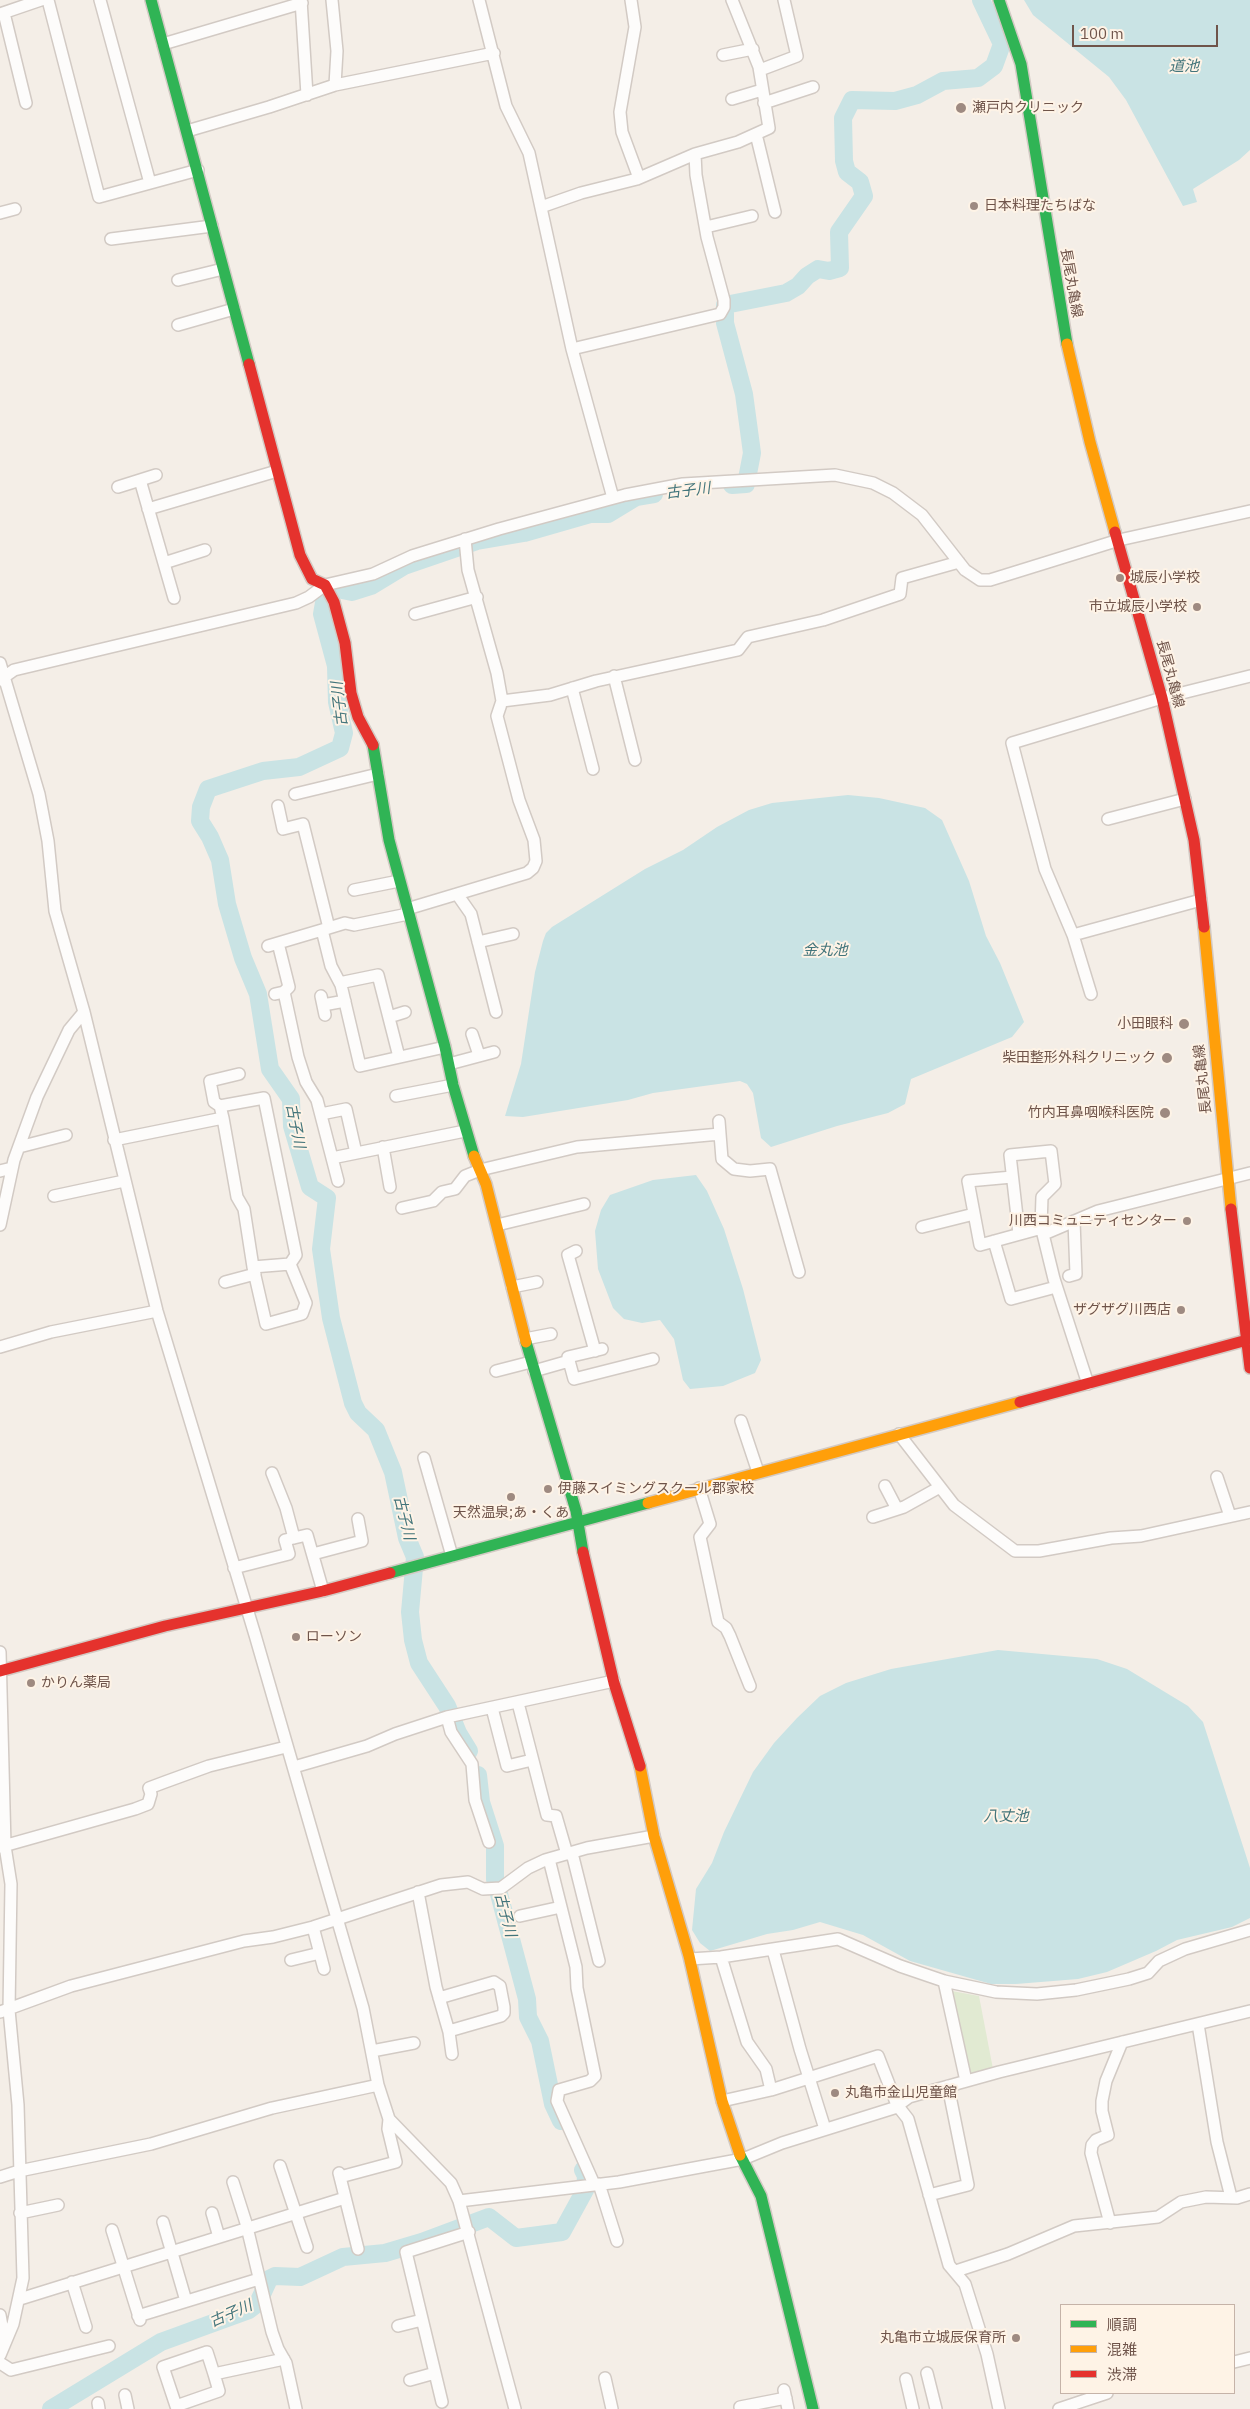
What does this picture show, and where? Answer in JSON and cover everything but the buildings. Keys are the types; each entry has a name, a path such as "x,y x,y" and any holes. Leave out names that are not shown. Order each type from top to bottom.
{"street":[{"path":"26,103 2,13 41,0"},
{"path":"48,0 99,197"},
{"path":"100,0 150,183"},
{"path":"151,0 188,131 223,270 300,555 312,579 327,587 334,602 344,643 351,693 358,717 372,740 389,840 446,1047 453,1086 465,1130 486,1184 525,1339 576,1511 614,1681 641,1771 654,1836 690,1959 722,2101 743,2159 761,2196 813,2409"},
{"path":"332,0 337,51 335,85"},
{"path":"478,0 494,53 506,106 529,153 572,349 613,498"},
{"path":"631,0 635,27 620,112 622,132 639,178"},
{"path":"541,207 581,193 639,178 695,154 738,142 769,128 760,70 732,0"},
{"path":"760,70 797,56 784,0"},
{"name":"長尾丸亀線","path":"999,0 1012,33 1021,64 1056,287 1071,365 1090,442 1162,698 1185,799 1198,870 1250,1368"},
{"path":"163,44 302,1 307,95"},
{"path":"723,55 753,49"},
{"path":"188,131 335,85 494,53"},
{"path":"764,103 813,87"},
{"path":"732,98 762,90"},
{"path":"756,134 775,212"},
{"path":"572,349 720,314 724,307 724,300 710,253 696,175 695,154"},
{"path":"88,200 198,170"},
{"path":"0,214 15,209"},
{"path":"706,227 752,216"},
{"path":"111,239 212,226"},
{"path":"178,280 223,270"},
{"path":"178,325 234,309"},
{"path":"148,509 277,471"},
{"path":"118,487 156,475"},
{"path":"2,679 14,670 296,603 327,587 373,574 412,556 613,498 684,484 835,475 855,477 874,483 893,493 922,515 959,562 974,577 980,580 990,580 1119,540 1250,511"},
{"path":"140,480 174,598"},
{"path":"338,1181 318,1100 306,1082 279,993 289,987 273,945 345,923 354,925 408,911 456,894 527,873 533,868 536,861 534,840 519,800 497,716 502,701 491,646 466,553 465,540"},
{"path":"164,563 205,550"},
{"path":"502,701 550,695 614,676 738,650 748,637 823,620 900,594 902,578 959,562"},
{"path":"415,614 477,597"},
{"path":"0,663 2,679 39,794 48,841 55,911 84,1012 157,1311 286,1747 294,1767 363,2008 378,2085 389,2119 388,2129 396,2162 339,2175 358,2249"},
{"path":"614,676 635,760"},
{"path":"1091,994 1073,935 1046,869 1012,743 1162,698 1250,676"},
{"path":"572,688 593,769"},
{"path":"295,794 378,774"},
{"path":"1108,819 1185,799"},
{"path":"278,806 283,829 303,824 322,930 331,966 341,985 360,1066 446,1047"},
{"path":"354,890 399,881"},
{"path":"456,894 471,914 496,1012"},
{"path":"1073,935 1201,900"},
{"path":"322,930 322,959"},
{"path":"478,942 513,934"},
{"path":"341,985 344,982 378,975 399,1057"},
{"path":"323,1005 345,1001"},
{"path":"0,1225 12,1168 37,1097 69,1030 84,1012"},
{"path":"389,1017 406,1012"},
{"path":"472,1034 479,1055"},
{"path":"449,1064 494,1052"},
{"path":"239,1074 210,1082 214,1102 220,1106 223,1118 237,1197 244,1209 254,1271 266,1324 302,1314 306,1303 290,1264"},
{"path":"396,1098 453,1086"},
{"path":"220,1106 264,1098 296,1255 290,1264 254,1271 225,1282"},
{"path":"321,1114 346,1110 356,1153"},
{"path":"114,1140 223,1118"},
{"path":"718,1121 722,1160 734,1169 750,1172 770,1169 798,1272"},
{"path":"332,1158 465,1130"},
{"path":"402,1208 433,1201 442,1192 455,1189 464,1176 480,1170 577,1147 720,1134"},
{"path":"19,1147 66,1135"},
{"path":"383,1147 390,1187"},
{"path":"1019,1234 1010,1155 1051,1151 1055,1184 1042,1197 1043,1231 1056,1286 1088,1384"},
{"path":"0,1171 12,1168"},
{"path":"1012,1177 968,1181 980,1245 1019,1234 1043,1231 1098,1211 1250,1174"},
{"path":"54,1196 124,1181"},
{"path":"497,1226 584,1204"},
{"path":"922,1227 974,1214"},
{"path":"1069,1276 1076,1274 1074,1221"},
{"path":"994,1241 1011,1300 1056,1286"},
{"path":"576,1252 568,1256 598,1350 568,1357 574,1379 653,1359"},
{"path":"512,1287 537,1282"},
{"path":"0,1347 50,1332 157,1311"},
{"path":"525,1339 551,1334"},
{"path":"0,1671 165,1626 323,1591 1248,1340"},
{"path":"496,1371 569,1360"},
{"path":"741,1421 758,1472"},
{"path":"899,1434 954,1506 1008,1547 1024,1552 1111,1538 1141,1536 1250,1512"},
{"path":"424,1458 452,1556"},
{"path":"272,1473 286,1508 294,1538"},
{"path":"1217,1477 1230,1516"},
{"path":"885,1486 897,1509"},
{"path":"873,1517 897,1509 940,1487"},
{"path":"699,1488 710,1524 700,1537 718,1622 726,1628 750,1686"},
{"path":"313,1554 362,1541 358,1519"},
{"path":"234,1568 288,1554 285,1540 307,1535 323,1591"},
{"path":"0,1652 3,1846 12,1884 4,2011 18,2105 23,2278 20,2299 0,2355"},
{"path":"294,1767 367,1746 395,1734 452,1716 518,1703 564,1690 614,1681"},
{"path":"518,1703 547,1815 556,1816 570,1853 599,1961"},
{"path":"492,1708 507,1766 532,1760"},
{"path":"452,1716 451,1732 472,1764 475,1800 489,1842"},
{"path":"3,1846 135,1809 148,1804 151,1794 149,1788 209,1766 286,1747"},
{"path":"4,2011 71,1986 244,1941 274,1937 313,1927 442,1885 468,1882 483,1889 499,1889 528,1868 549,1859 654,1836"},
{"path":"549,1859 576,1967 577,1988 595,2076 590,2081 559,2090 557,2101 617,2241"},
{"path":"418,1892 439,1998 449,2030 452,2054"},
{"path":"520,1916 561,1906"},
{"path":"313,1927 324,1969"},
{"path":"690,1959 773,1950 838,1939 900,1966 944,1981 996,1992 1037,1994 1076,1990 1148,1974 1159,1961 1185,1949 1250,1930"},
{"path":"773,1950 825,2129"},
{"path":"291,1960 320,1953"},
{"path":"721,1957 747,2042 766,2069 771,2090"},
{"path":"944,1981 966,2081"},
{"path":"439,1998 494,1982 500,1986 504,2007 504,2013 501,2016 449,2030"},
{"path":"459,2200 592,2185 743,2159 897,2105 909,2097 966,2081 1250,2011"},
{"path":"1198,2024 1217,2142 1231,2197"},
{"path":"1110,2223 1091,2153 1092,2145 1096,2140 1108,2135 1102,2111 1102,2101 1106,2081 1122,2042"},
{"path":"372,2051 414,2043"},
{"path":"722,2101 771,2090 878,2056 897,2105 908,2119 949,2264 965,2284 987,2354 999,2409"},
{"path":"0,2177 19,2171 142,2146 272,2108 378,2085"},
{"path":"929,2195 968,2186 948,2086"},
{"path":"389,2119 451,2183 459,2200 515,2409"},
{"path":"280,2166 306,2247"},
{"path":"233,2182 247,2228 264,2301 278,2349 284,2359 296,2409"},
{"path":"956,2271 1008,2254 1074,2226 1158,2216 1181,2202 1206,2197 1231,2197 1250,2194"},
{"path":"20,2299 345,2198"},
{"path":"20,2213 58,2205"},
{"path":"212,2213 219,2237"},
{"path":"162,2222 186,2301"},
{"path":"442,2402 406,2252 468,2229"},
{"path":"112,2230 139,2318 186,2301 260,2283"},
{"path":"72,2282 86,2327"},
{"path":"0,2315 5,2343"},
{"path":"398,2327 422,2320"},
{"path":"0,2364 10,2370 109,2346"},
{"path":"207,2352 214,2374 219,2391 176,2406 163,2367 207,2352"},
{"path":"1235,2362 1250,2358"},
{"path":"214,2374 284,2359"},
{"path":"927,2373 936,2409"},
{"path":"410,2380 435,2374"},
{"path":"605,2378 612,2409"},
{"path":"906,2379 914,2409"},
{"path":"1065,2408 1104,2394"},
{"path":"125,2395 128,2409"},
{"path":"740,2407 786,2399"}],"green space":[{"path":"952,1991 979,1996 993,2069 971,2074 968,2071"}],"water":[{"name":"道池","path":"1024,0 1250,0 1250,150 1239,160 1193,189 1197,202 1183,206 1126,100 1109,77 1033,15"},
{"name":"金丸池","path":"848,795 879,798 925,808 942,820 969,881 986,936 1000,963 1024,1022 1012,1037 911,1079 905,1104 888,1113 837,1126 771,1147 761,1138 753,1093 747,1084 740,1081 653,1093 628,1100 523,1117 505,1116 521,1064 535,972 546,933 552,927 645,869 683,850 717,827 749,810 772,803"},
{"path":"696,1175 707,1191 724,1229 743,1289 761,1360 755,1373 723,1386 690,1389 683,1380 674,1339 660,1320 642,1323 624,1319 613,1308 598,1269 595,1231 601,1210 610,1195 653,1180"},
{"name":"八丈池","path":"998,1650 1097,1659 1127,1669 1188,1706 1203,1722 1250,1868 1250,1918 1232,1927 1177,1940 1107,1972 1078,1979 1016,1984 991,1984 910,1961 863,1935 820,1922 793,1930 767,1934 710,1951 700,1943 692,1930 696,1889 712,1863 724,1832 753,1772 774,1743 797,1718 820,1696 846,1683 891,1669"}],"waterway":[{"name":"古子川","path":"732,485 746,484 752,453 744,394 725,323 725,305 786,293 798,286 807,276 818,269 829,271 840,268 839,232 864,196 860,182 847,172 844,161 843,118 852,100 895,101 917,95 943,81 978,78 994,66 1002,44 981,0"},
{"name":"古子川","path":"469,1751 458,1733 447,1706 419,1663 413,1640 410,1612 415,1557 407,1538 393,1472 376,1430 358,1413 353,1403 331,1318 321,1249 327,1198 310,1187 292,1126 291,1099 270,1069 258,994 243,958 227,904 220,860 210,837 200,821 201,807 208,789 263,771 299,767 340,748 344,733 337,702 336,666 322,614 325,597 337,589 352,592 371,586 404,566 477,541 524,533 590,514 608,514 636,497 654,494"},
{"name":"古子川","path":"478,1775 481,1802 495,1846 495,1879 527,1999 528,2017 540,2041 553,2104 561,2121"},
{"name":"古子川","path":"51,2409 161,2342 249,2310 258,2303 269,2279 275,2276 300,2277 343,2257 385,2253 422,2242 489,2217 516,2238 562,2232 585,2190 586,2176 583,2170"}],"traffic: fast":[{"path":"151,0 249,364"},
{"path":"999,0 1021,64 1067,344"},
{"path":"373,745 389,840 445,1047 453,1085 474,1156"},
{"path":"526,1342 576,1511 583,1552"},
{"path":"390,1573 648,1503"},
{"path":"740,2155 761,2196 813,2409"}],"traffic: slow":[{"path":"1067,344 1090,442 1115,532"},
{"path":"1204,927 1231,1209"},
{"path":"474,1156 486,1184 526,1342"},
{"path":"648,1503 1020,1402"},
{"path":"640,1766 654,1836 689,1956 722,2101 740,2155"}],"traffic: jam":[{"path":"249,364 300,555 312,579 325,585 334,602 345,643 351,693 358,717 373,745"},
{"path":"1115,532 1162,698 1194,840 1204,927"},
{"path":"1231,1209 1250,1368"},
{"path":"1020,1402 1247,1340"},
{"path":"583,1552 614,1683 640,1766"},
{"path":"0,1671 165,1626 323,1591 390,1573"}],"place":[{"name":"瀬戸内クリニック","path":"961,108"},
{"name":"日本料理たちばな","path":"974,206"},
{"name":"城辰小学校","path":"1120,578"},
{"name":"市立城辰小学校","path":"1197,607"},
{"name":"小田眼科","path":"1184,1024"},
{"name":"柴田整形外科クリニック","path":"1167,1058"},
{"name":"竹内耳鼻咽喉科医院","path":"1165,1113"},
{"name":"川西コミュニティセンター","path":"1187,1221"},
{"name":"ザグザグ川西店","path":"1181,1310"},
{"name":"伊藤スイミングスクール郡家校","path":"548,1489"},
{"name":"天然温泉;あ・くあ","path":"511,1497"},
{"name":"ローソン","path":"296,1637"},
{"name":"かりん薬局","path":"31,1683"},
{"name":"丸亀市金山児童館","path":"835,2093"},
{"name":"丸亀市立城辰保育所","path":"1016,2338"}]}
